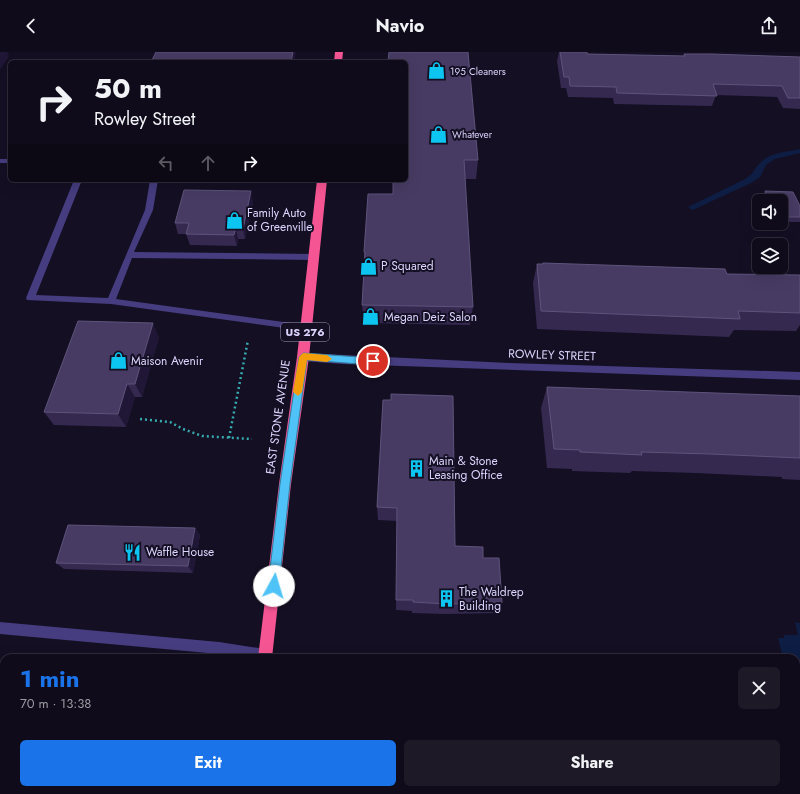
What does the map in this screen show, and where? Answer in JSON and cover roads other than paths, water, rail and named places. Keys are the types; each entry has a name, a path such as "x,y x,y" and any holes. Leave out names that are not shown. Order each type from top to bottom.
{"highway":[{"name":"EAST STONE AVENUE","path":"265,654 285,484 303,357 322,182"}],"street":[{"path":"77,182 30,298 111,301 306,328"},
{"path":"111,301 149,210 154,182"},
{"path":"129,255 314,257"},
{"name":"ROWLEY STREET","path":"303,357 343,360 800,376"},
{"path":"0,628 219,648 254,654"}],"water":[{"path":"795,622 800,623 800,654 782,654 778,638 784,638 784,635 798,635"}],"waterway":[{"path":"692,207 748,181 757,175 763,164 773,157 800,151"}],"place":[{"name":"195 Cleaners","path":"437,71"},
{"name":"Whatever","path":"439,134"},
{"name":"Family Auto of Greenville","path":"234,220"},
{"name":"P Squared","path":"368,266"},
{"name":"Megan Deiz Salon","path":"371,317"},
{"name":"Maison Avenir","path":"118,361"},
{"name":"Main & Stone Leasing Office","path":"416,468"},
{"name":"Waffle House","path":"133,552"},
{"name":"The Waldrep Building","path":"446,599"}]}
